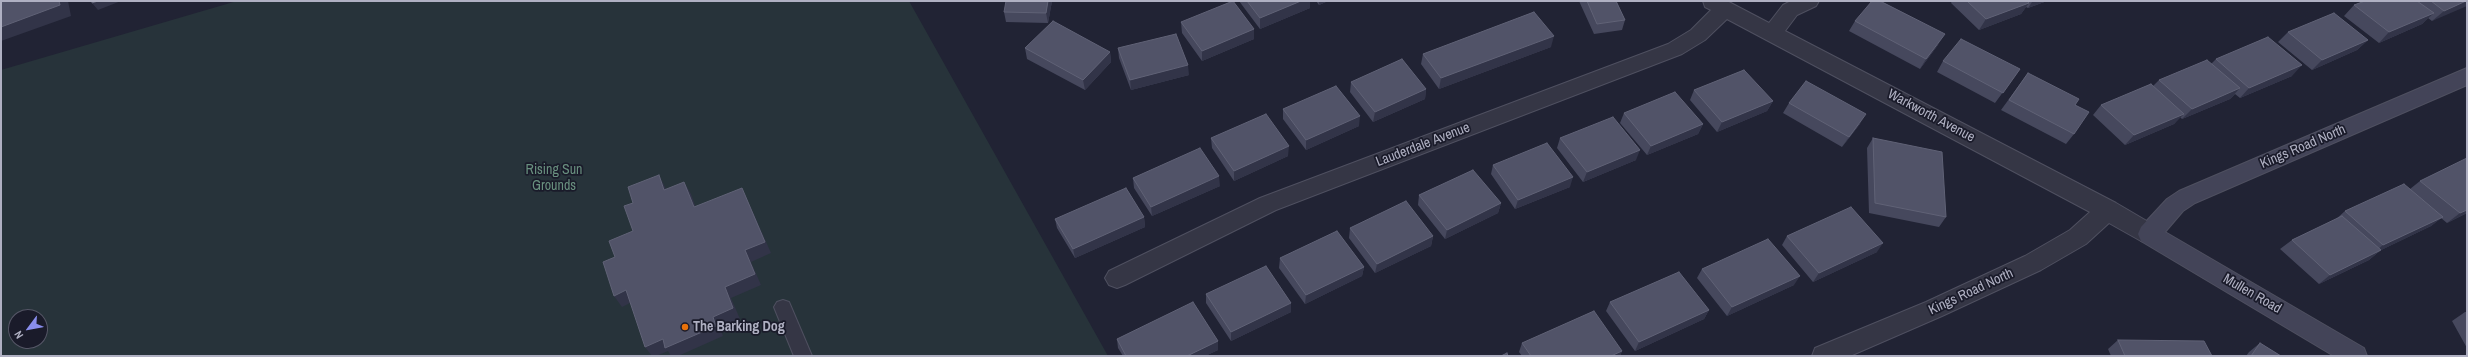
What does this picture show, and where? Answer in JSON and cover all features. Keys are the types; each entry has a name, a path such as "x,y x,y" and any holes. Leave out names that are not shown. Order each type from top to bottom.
{"street":[{"path":"1772,32 1790,10 1809,1"},
{"name":"Warkworth Avenue","path":"1718,5 1772,32 2108,210 2149,234"},
{"name":"Lauderdale Avenue","path":"1116,278 1268,204 1675,49 1698,35 1718,5"},
{"name":"Kings Road North","path":"2149,234 2175,205 2187,197 2467,76"},
{"name":"Kings Road North","path":"1824,356 1934,309 2033,263 2078,237 2108,210"},
{"name":"Mullen Road","path":"2149,234 2355,356"}],"lane":[{"path":"783,307 803,356"}],"green space":[{"name":"Rising Sun Grounds","path":"237,1 909,1 1108,356 1,356 1,70"}],"building":[{"path":"1,1 59,1 60,5 1,27"},
{"path":"1006,1 1048,1 1046,13 1004,12"},
{"path":"1233,1 1254,29 1202,51 1181,22"},
{"path":"1247,1 1301,1 1260,18"},
{"path":"1587,1 1616,1 1625,20 1597,24"},
{"path":"1872,1 1880,1 1945,34 1926,59 1855,21"},
{"path":"1967,1 2027,1 2029,3 1986,19"},
{"path":"2365,1 2417,1 2434,13 2389,32 2354,5"},
{"path":"2431,1 2466,1 2444,11"},
{"path":"1534,12 1554,36 1441,78 1423,54"},
{"path":"2334,13 2368,40 2322,60 2288,32"},
{"path":"1053,21 1110,52 1083,80 1025,48"},
{"path":"1176,34 1188,65 1130,80 1118,48"},
{"path":"2268,37 2302,65 2249,88 2216,59"},
{"path":"1961,39 2020,69 2003,93 1943,61"},
{"path":"1402,59 1426,89 1375,112 1351,82"},
{"path":"2207,60 2240,88 2192,109 2159,80"},
{"path":"1744,70 1773,101 1722,122 1694,90"},
{"path":"2028,73 2079,99 2075,105 2089,112 2074,134 2009,100"},
{"path":"1806,81 1866,114 1849,137 1789,103"},
{"path":"2151,84 2184,114 2134,135 2101,105"},
{"path":"1336,86 1360,116 1306,140 1283,109"},
{"path":"1675,92 1703,124 1651,146 1624,113"},
{"path":"1266,114 1289,146 1234,171 1211,138"},
{"path":"1613,117 1640,150 1587,172 1560,138"},
{"path":"1873,138 1942,152 1946,217 1875,203"},
{"path":"1547,143 1573,177 1518,200 1493,165"},
{"path":"1200,148 1219,176 1151,207 1133,178"},
{"path":"2467,158 2467,210 2460,213 2420,181"},
{"path":"1473,170 1501,203 1447,230 1419,195"},
{"path":"659,175 664,190 684,182 694,207 742,188 765,242 745,250 755,274 725,287 733,308 713,317 716,326 665,348 663,339 645,347 626,290 614,296 603,262 615,257 609,241 633,231 624,206 633,203 628,187"},
{"path":"2404,184 2443,217 2383,245 2345,211"},
{"path":"1126,188 1144,217 1073,249 1055,219"},
{"path":"1406,201 1433,236 1377,264 1350,228"},
{"path":"1851,207 1883,243 1819,273 1787,236"},
{"path":"2342,216 2381,250 2330,275 2292,240"},
{"path":"1337,231 1364,267 1306,295 1280,258"},
{"path":"1768,239 1800,276 1732,307 1702,269"},
{"path":"1266,266 1291,303 1231,332 1206,294"},
{"path":"1679,272 1709,310 1639,342 1610,302"},
{"path":"1193,302 1218,341 1187,356 1126,356 1117,339"},
{"path":"1594,311 1622,351 1611,356 1531,356 1522,343"},
{"path":"2118,340 2204,341 2212,356 2125,356"},
{"path":"2260,343 2281,356 2251,356"},
{"path":"1507,353 1508,356 1501,356"}],"place":[{"name":"The Barking Dog","path":"685,327"}]}
